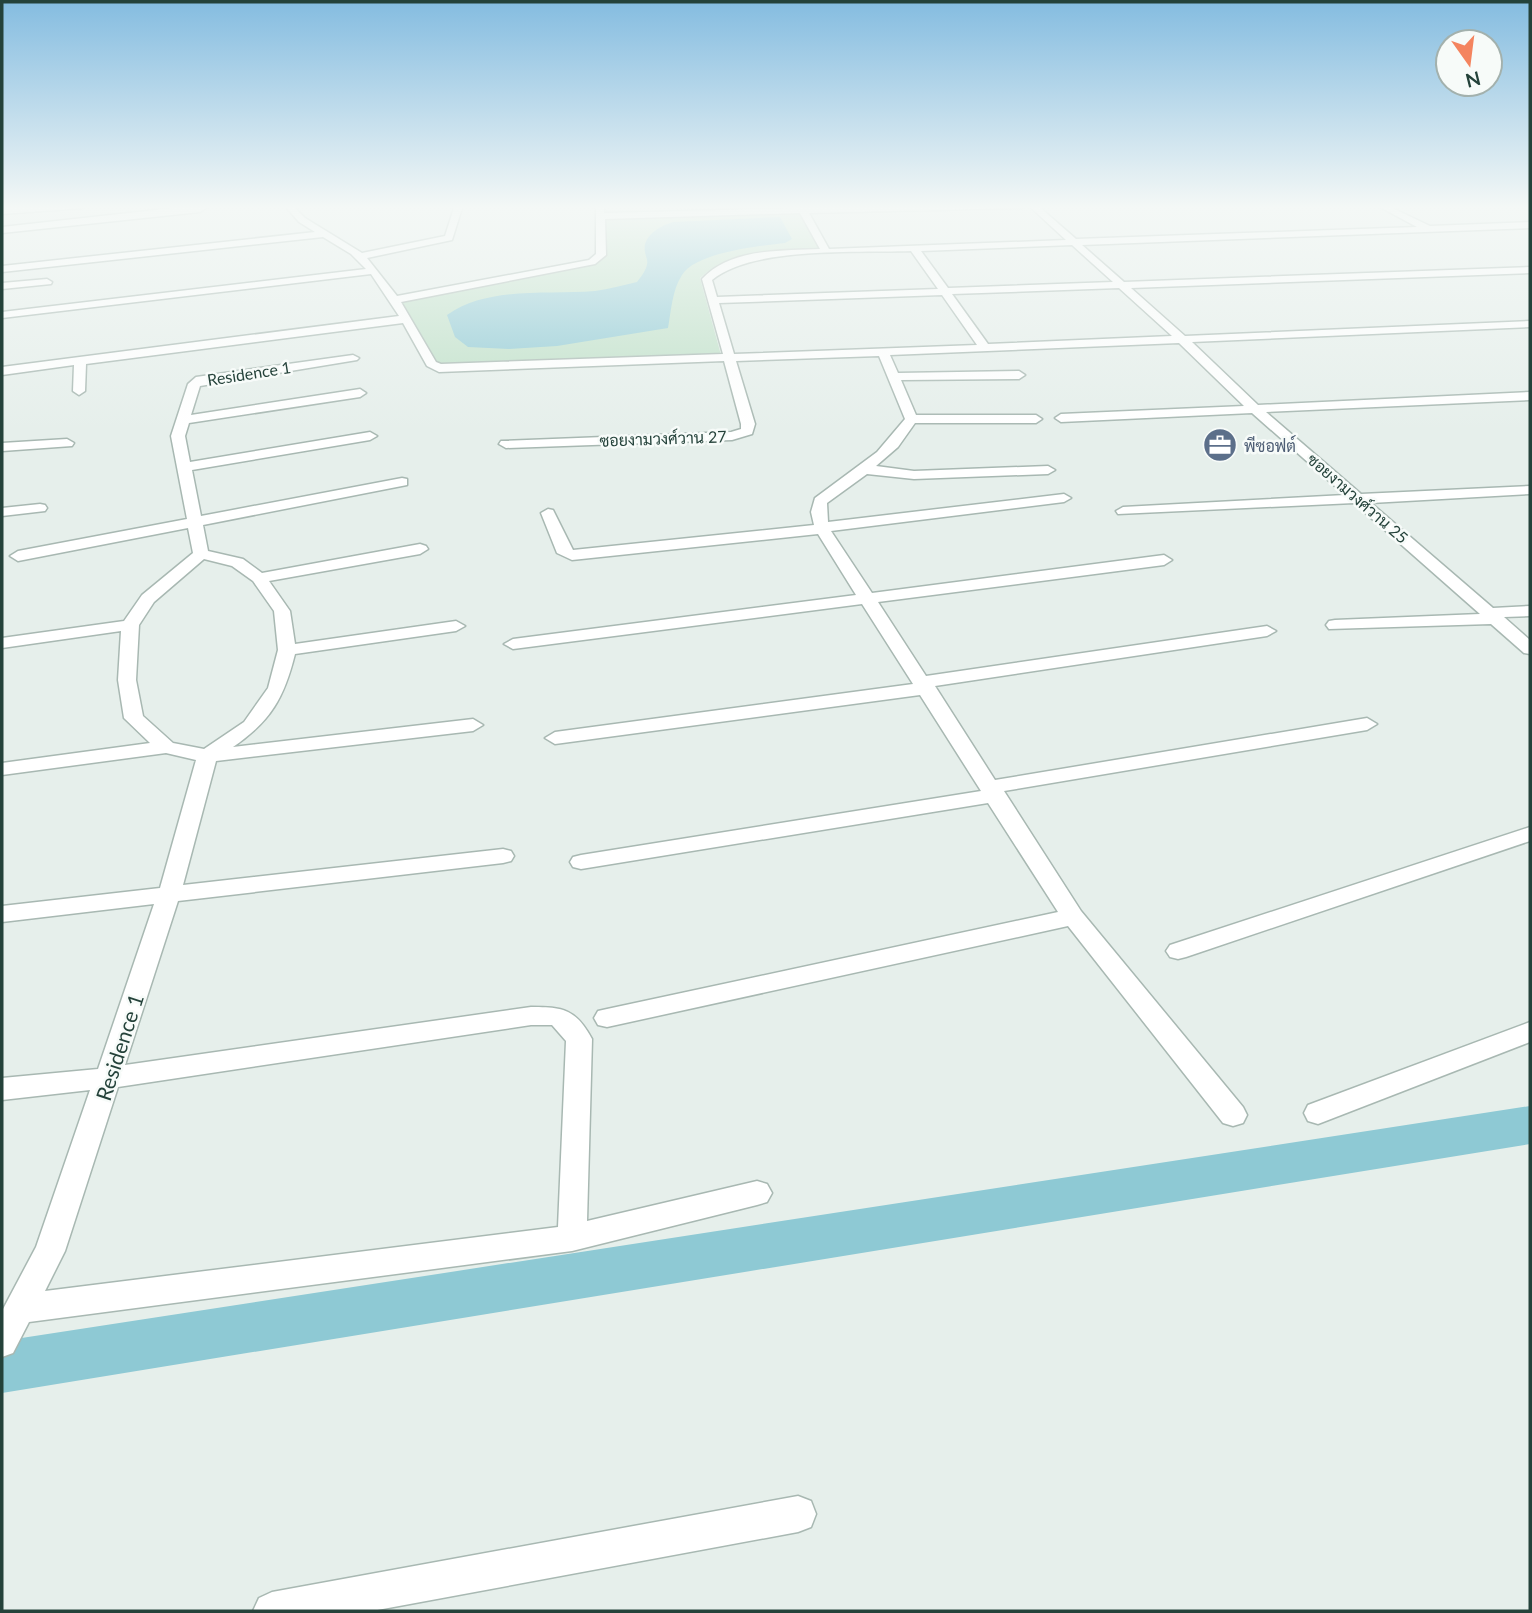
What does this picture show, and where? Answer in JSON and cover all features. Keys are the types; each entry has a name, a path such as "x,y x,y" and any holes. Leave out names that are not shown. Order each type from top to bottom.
{"street":[{"path":"2,315 295,280"},
{"path":"380,280 395,300 431,364 439,368 1530,324"},
{"path":"395,300 497,280"},
{"name":"ซอยงามวงศ์วาน 27","path":"506,444 733,436 747,431 748,424 727,358 707,280"},
{"path":"937,280 985,348"},
{"name":"ซอยงามวงศ์วาน 25","path":"1117,280 1257,411 1360,498 1530,649"},
{"path":"713,300 1269,280"},
{"path":"2,286 47,282"},
{"path":"2,371 405,319"},
{"path":"1505,325 1530,339"},
{"path":"884,352 911,419"},
{"name":"Residence 1","path":"201,554 178,436 193,386 197,382 353,358"},
{"path":"79,391 80,361"},
{"path":"894,377 1019,375"},
{"path":"182,420 360,393"},
{"path":"1061,418 1257,411 1530,396"},
{"path":"911,419 1036,419"},
{"path":"911,419 902,435 820,501 818,512 822,528 1073,917 1233,1115"},
{"path":"184,467 370,436"},
{"path":"2,447 67,443"},
{"path":"863,469 914,475 1048,470"},
{"path":"18,556 401,482"},
{"path":"1123,511 1530,490"},
{"path":"548,513 560,547 565,553 572,555 1065,498"},
{"path":"2,512 40,508"},
{"path":"259,578 420,549"},
{"path":"166,747 134,718 127,680 130,625 148,599 201,554 236,562 259,578 282,611 288,650 277,688 251,726 207,756"},
{"path":"513,644 1164,560"},
{"path":"1335,625 1492,616 1530,611"},
{"path":"2,643 130,625"},
{"path":"288,650 456,626"},
{"path":"555,738 925,685 1267,631"},
{"path":"581,862 1367,724"},
{"path":"2,769 166,747 207,756 473,725"},
{"name":"Residence 1","path":"11,1326 50,1251 169,895 207,756"},
{"path":"1178,951 1530,834"},
{"path":"2,914 503,856"},
{"path":"607,1018 1073,917"},
{"path":"2,1088 109,1078 531,1016 559,1016 579,1039 572,1238"},
{"path":"1318,1114 1530,1032"},
{"path":"11,1326 572,1238 757,1193"},
{"path":"272,1611 798,1514"}],"green space":[{"path":"507,280 701,280 721,355 440,367 401,301"}],"water":[{"path":"679,280 672,301 668,328 557,346 509,349 468,347 455,337 447,315 463,306 499,296 595,291 637,282"}],"waterway":[{"path":"2,1367 1530,1125"}],"place":[{"name":"พีซอฟต์","path":"1220,445"}]}
